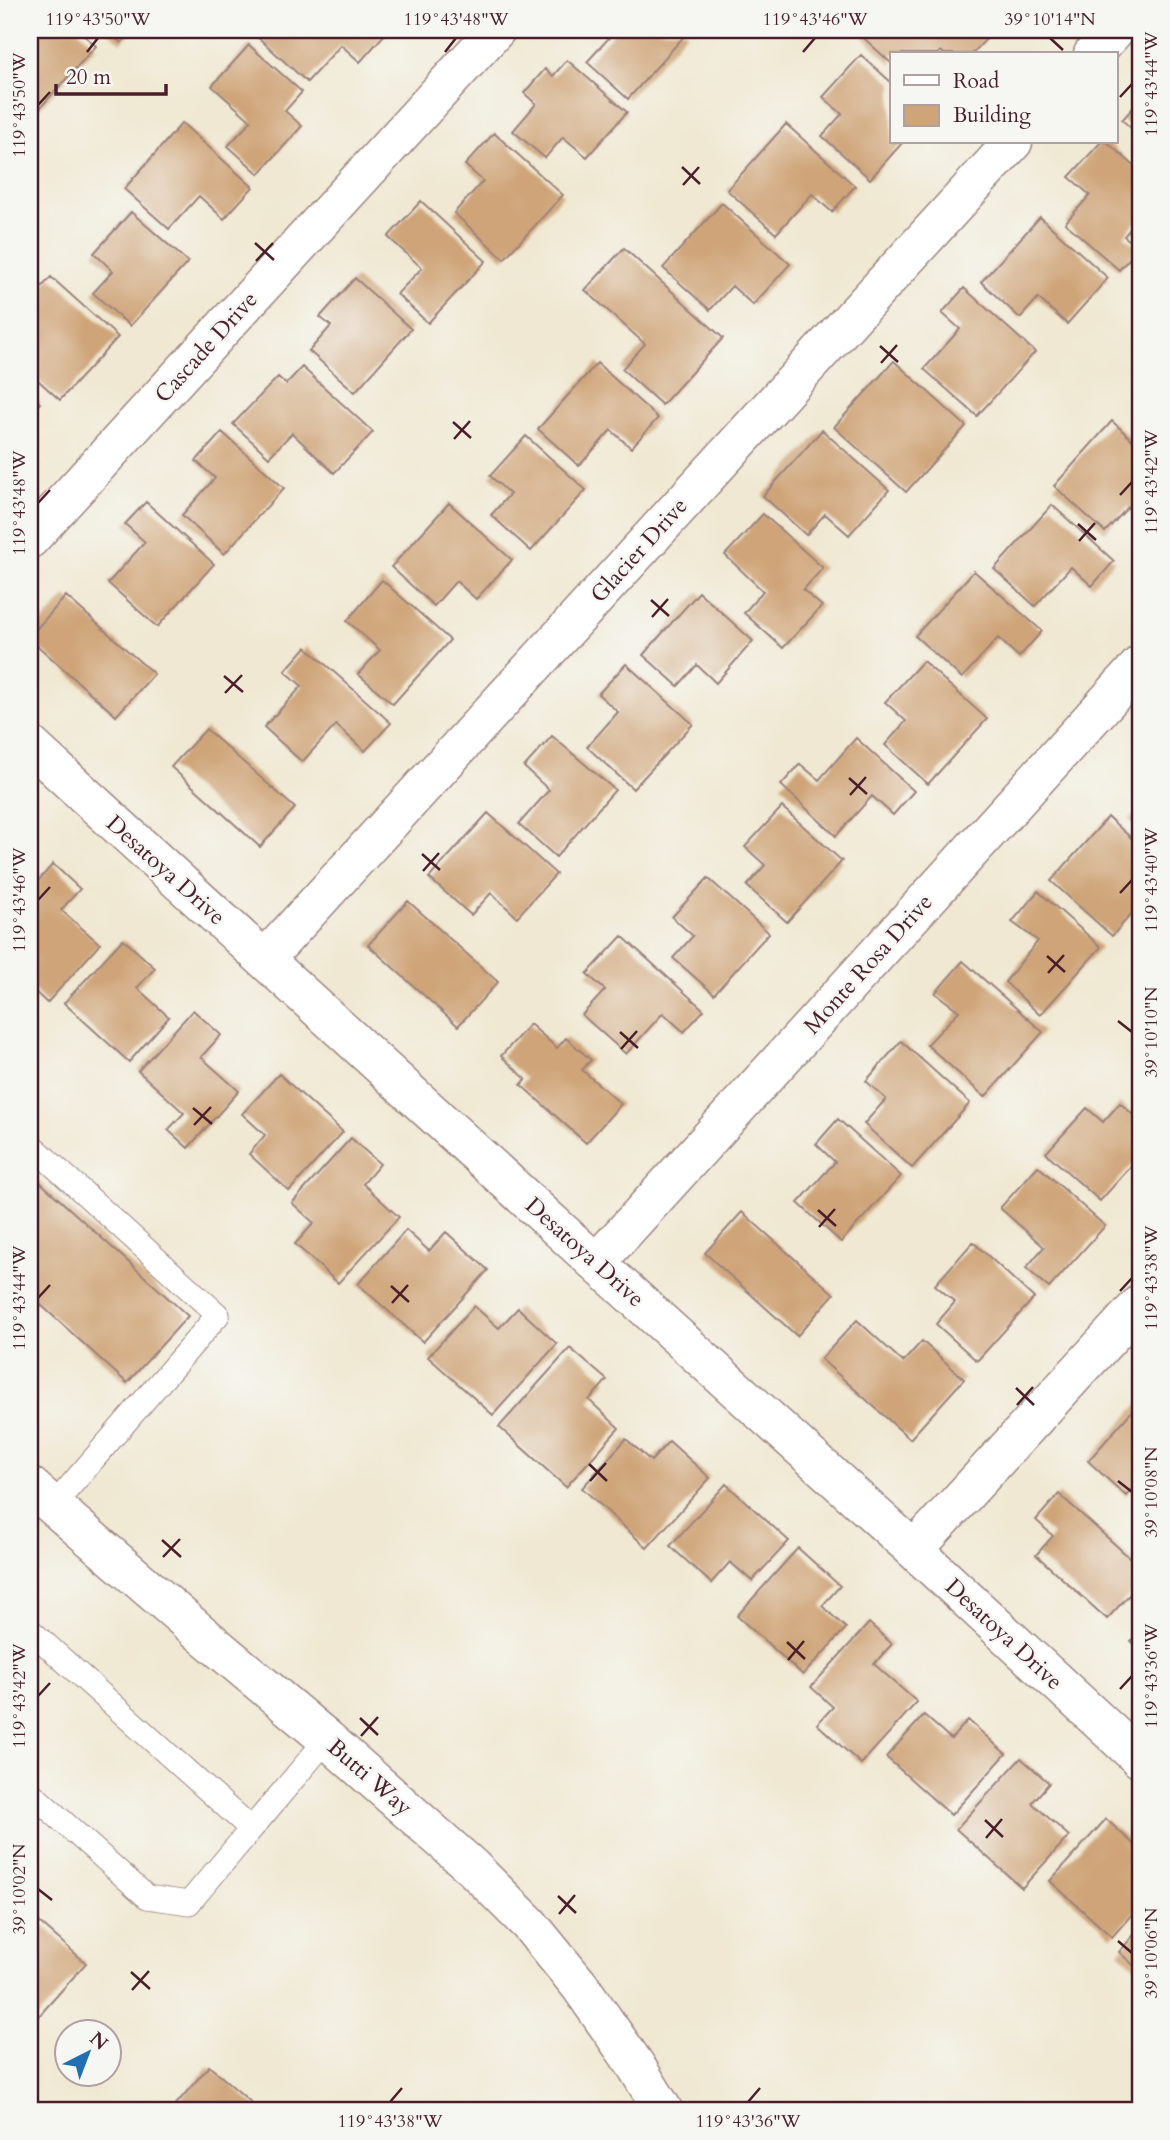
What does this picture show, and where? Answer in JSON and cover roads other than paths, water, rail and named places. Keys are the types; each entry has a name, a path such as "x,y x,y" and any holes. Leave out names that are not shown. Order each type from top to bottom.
{"street":[{"name":"Cascade Drive","path":"30,539 496,30"},
{"path":"1095,52 1115,30"},
{"name":"Glacier Drive","path":"265,959 1011,144"},
{"name":"Monte Rosa Drive","path":"596,1264 1140,665"},
{"name":"Desatoya Drive","path":"30,746 1140,1759"},
{"path":"914,1550 1140,1304"},
{"name":"Butti Way","path":"41,1496 327,1739 471,1866 529,1924 580,1986 663,2110"}],"lane":[{"path":"30,1144 218,1315 41,1496"},
{"path":"30,1630 251,1829"},
{"path":"30,1792 147,1897 190,1903 327,1739"}]}
